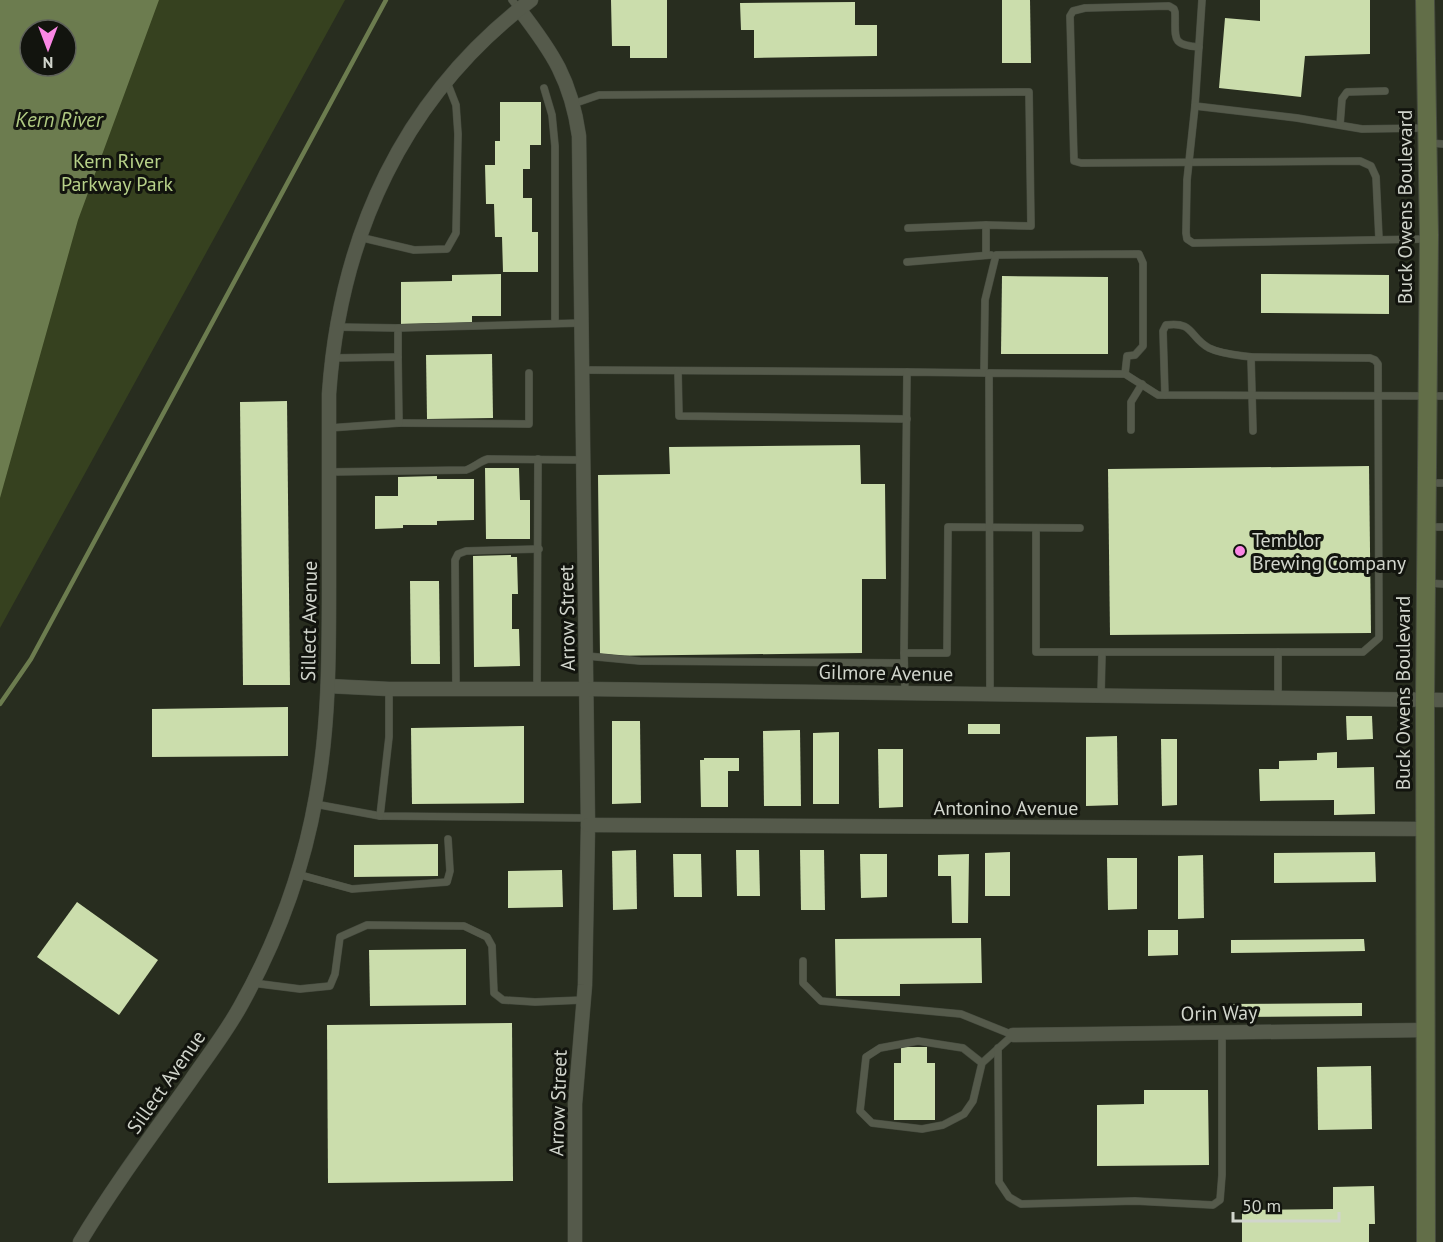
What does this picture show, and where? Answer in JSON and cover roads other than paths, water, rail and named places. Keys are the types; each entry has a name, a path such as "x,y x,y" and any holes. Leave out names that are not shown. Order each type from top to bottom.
{"main road":[{"name":"Buck Owens Boulevard","path":"1425,0 1432,138 1432,215 1429,239 1435,396 1434,700 1425,829 1426,1242"}],"street":[{"name":"Sillect Avenue","path":"80,1242 215,1047 253,983 279,927 297,874 315,804 328,686 329,428 332,358 346,278 359,237 376,193 416,122 447,81 515,5 531,0"},
{"name":"Arrow Street","path":"515,5 557,62 573,104 580,153 588,821 584,1000 575,1104 575,1242"},
{"name":"Gilmore Avenue","path":"328,686 389,689 588,688 1434,700"},
{"name":"Antonino Avenue","path":"588,821 1425,829"},
{"name":"Orin Way","path":"1013,1035 1426,1030"}],"lane":[{"path":"1202,0 1189,162 1187,239 1193,243 1429,239"},
{"path":"1199,47 1183,46 1178,42 1175,12 1169,6 1085,8 1073,11 1071,16 1074,161 1082,163 1353,161 1366,163 1374,171 1376,177 1379,239"},
{"path":"359,237 414,250 447,249 456,233 458,134 456,105 447,81"},
{"path":"544,88 552,115 555,146 555,323"},
{"path":"1340,125 1342,99 1347,92 1385,91"},
{"path":"573,104 599,95 1029,92 1031,226 908,228"},
{"path":"1195,106 1432,138"},
{"path":"986,225 986,255"},
{"path":"908,262 986,255 1139,254 1143,263 1143,346 1135,355 1127,356 1125,374"},
{"path":"990,694 990,527 985,300 996,255"},
{"path":"336,327 398,328 581,323"},
{"path":"1036,528 1036,652 1363,652 1378,638 1378,364 1375,360 1370,358 1251,357 1221,352 1208,347 1191,329 1182,324 1166,325 1163,331 1165,395"},
{"path":"398,328 399,423"},
{"path":"332,358 398,357"},
{"path":"1251,357 1253,431"},
{"path":"582,370 1125,374 1158,395 1435,396"},
{"path":"678,370 679,416 907,418"},
{"path":"905,693 907,372"},
{"path":"329,428 399,423 529,423 530,373"},
{"path":"1131,430 1131,402 1142,384"},
{"path":"329,471 466,470 488,459 583,460"},
{"path":"537,690 538,459"},
{"path":"904,653 947,653 948,527 1080,528"},
{"path":"456,689 455,560 458,554 466,551 539,549"},
{"path":"1278,652 1278,698"},
{"path":"1101,695 1102,653"},
{"path":"587,656 640,661 904,663"},
{"path":"380,816 389,737 389,689"},
{"path":"315,804 380,816 588,821"},
{"path":"297,874 352,889 447,882 450,871 448,839"},
{"path":"253,983 300,989 330,986 335,974 340,937 367,925 464,926 487,937 492,946 494,993 503,1000 535,1002 584,1000"},
{"path":"803,961 803,983 821,1001 961,1014 1013,1035 982,1063 973,1101 964,1114 942,1125 922,1129 872,1124 860,1111 866,1057 880,1048 918,1041 963,1048 982,1063"},
{"path":"998,1048 999,1182 1009,1197 1021,1204 1135,1201 1213,1205 1220,1200 1222,1175 1222,1033"}],"water":[{"name":"Kern River","path":"0,0 159,0 78,220 0,498"}],"waterway":[{"path":"0,704 31,659 386,0"}],"place":[{"name":"Temblor Brewing Company","path":"1240,551"}],"park label":[{"name":"Kern River Parkway Park","path":"117,172"}]}
